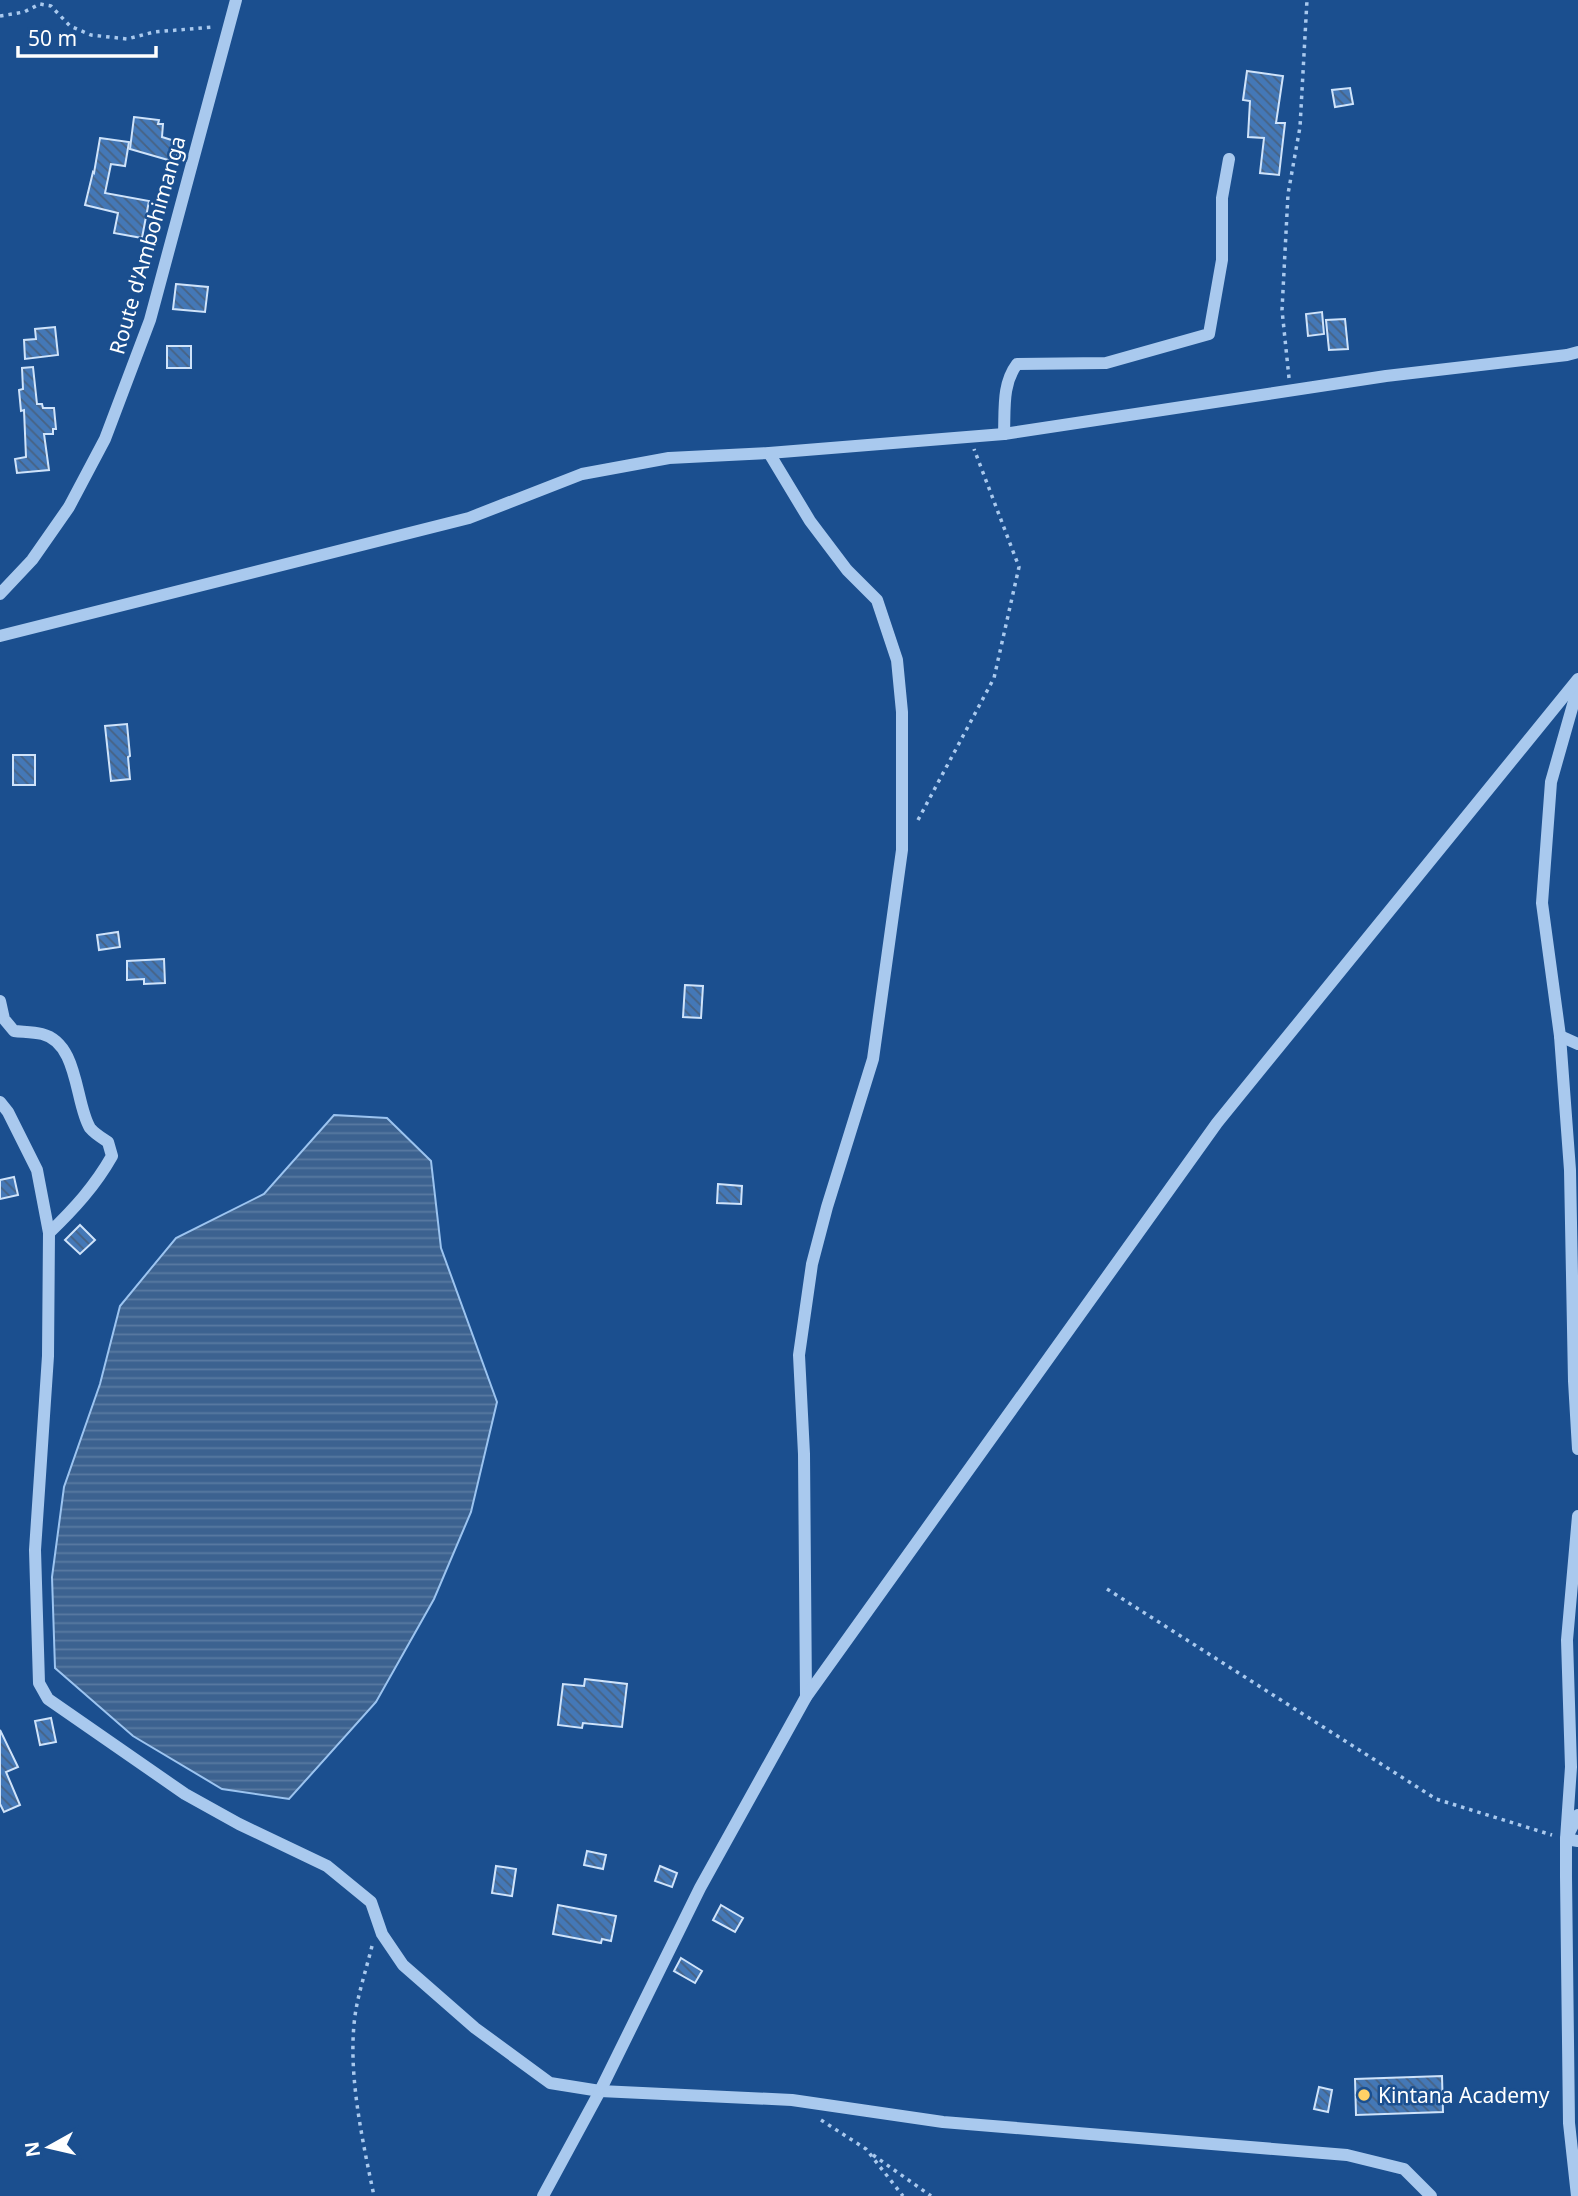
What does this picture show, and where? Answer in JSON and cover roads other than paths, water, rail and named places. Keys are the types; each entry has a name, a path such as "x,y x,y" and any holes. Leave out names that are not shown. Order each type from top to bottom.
{"street":[{"name":"Route d'Ambohimanga","path":"0,594 32,560 69,507 105,439 150,320 236,0"},
{"path":"1004,434 1005,392 1008,376 1017,364 1106,363 1209,334 1222,261 1222,198 1229,159"},
{"path":"0,636 469,518 582,474 669,457 769,453 1004,434 1386,376 1578,352"},
{"path":"769,453 810,520 847,570 877,600 897,660 902,712 902,850 873,1059 812,1264 799,1355 804,1454 806,1697"},
{"path":"543,2196 600,2091 700,1888 806,1697 1217,1123 1578,679"},
{"path":"1578,687 1551,782 1542,903 1560,1036 1570,1170 1578,1449"},
{"path":"0,1000 4,1019 14,1031 44,1034 61,1044 76,1078 88,1124 93,1132 108,1142 112,1156 102,1174 79,1203 50,1233"},
{"path":"1560,1036 1578,1044"},
{"path":"0,1102 8,1112 37,1170 50,1233 48,1356 35,1550 39,1683 48,1699 185,1794 239,1824 327,1866 370,1902 383,1934 403,1965 475,2028 550,2083 600,2091 792,2100 943,2122 1347,2155 1404,2169 1431,2196"},
{"path":"1577,2196 1569,2123 1573,1999 1567,1640 1578,1516"},
{"path":"1572,1840 1578,1815"}],"water":[{"path":"334,1115 387,1118 431,1161 441,1248 497,1402 471,1512 434,1599 376,1702 289,1799 222,1789 133,1736 55,1668 52,1577 64,1487 100,1384 120,1306 176,1238 264,1194"}],"place":[{"name":"Kintana Academy","path":"1364,2095"}]}
